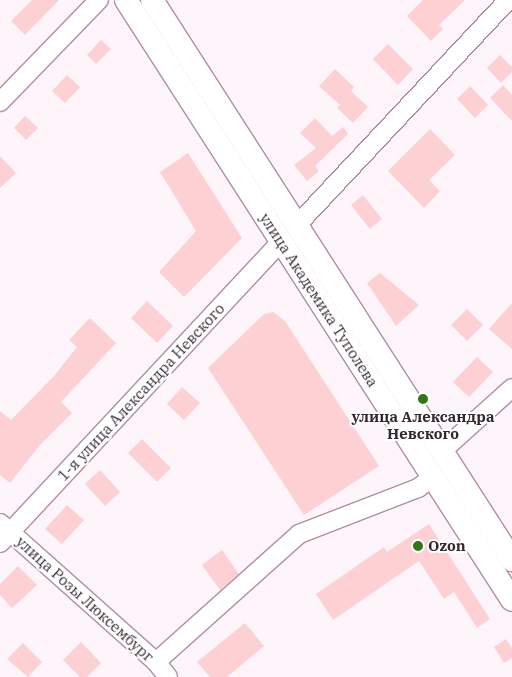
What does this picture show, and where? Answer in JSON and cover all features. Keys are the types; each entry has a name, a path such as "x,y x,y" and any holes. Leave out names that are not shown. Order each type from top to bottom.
{"main road":[{"name":"улица Академика Туполева","path":"126,0 289,234 312,249 512,560"},
{"name":"улица Академика Туполева","path":"152,0 433,477 512,600"}],"street":[{"path":"0,102 99,0"},
{"name":"1-я улица Александра Невского","path":"3,532 289,234 508,0"},
{"path":"442,451 512,388"},
{"path":"156,662 298,534 418,488 433,477"},
{"name":"улица Розы Люксембург","path":"3,532 156,662 168,677"}],"building":[{"path":"32,0 59,0 25,35 11,21"},
{"path":"423,0 465,0 439,25 443,29 431,41 407,16"},
{"path":"101,40 111,49 96,64 87,55"},
{"path":"388,44 413,69 398,85 373,59"},
{"path":"500,55 512,67 512,72 501,83 487,68"},
{"path":"335,69 354,87 351,91 368,107 353,123 337,108 340,105 319,86"},
{"path":"67,75 80,87 65,103 52,91"},
{"path":"503,85 512,95 512,121 490,98"},
{"path":"470,86 488,105 475,118 457,99"},
{"path":"25,116 38,128 26,140 14,128"},
{"path":"315,118 332,136 343,127 348,134 315,166 319,171 307,181 294,165 316,148 300,133"},
{"path":"430,129 455,155 429,180 440,191 424,208 388,171"},
{"path":"188,153 242,238 184,297 159,272 196,231 160,172"},
{"path":"0,156 16,173 0,188"},
{"path":"363,195 382,219 370,229 351,205"},
{"path":"380,273 419,305 396,326 367,283"},
{"path":"147,301 173,326 157,343 131,318"},
{"path":"512,303 512,349 489,329"},
{"path":"467,309 483,325 467,341 451,325"},
{"path":"273,312 285,321 379,466 304,515 208,368 264,314"},
{"path":"90,318 116,343 61,402 72,413 40,445 10,483 0,475 0,411 11,420 54,376 77,347 69,340"},
{"path":"477,357 493,372 469,397 453,382"},
{"path":"182,387 200,403 184,420 167,404"},
{"path":"142,439 171,468 157,482 128,453"},
{"path":"100,470 120,492 105,506 85,484"},
{"path":"67,505 84,520 62,544 45,529"},
{"path":"429,524 490,619 477,628 454,592 444,599 419,561 333,620 316,594 384,547 387,552"},
{"path":"222,550 239,574 220,590 202,565"},
{"path":"18,566 37,585 12,608 0,595 0,584"},
{"path":"245,623 264,646 227,677 210,677 197,662"},
{"path":"506,639 512,648 512,658 504,663 494,647"},
{"path":"81,642 101,663 87,677 80,677 63,660"},
{"path":"23,643 42,662 28,677 7,659"}],"place":[{"name":"улица Александра Невского","path":"423,399"},
{"name":"Ozon","path":"418,546"}]}
